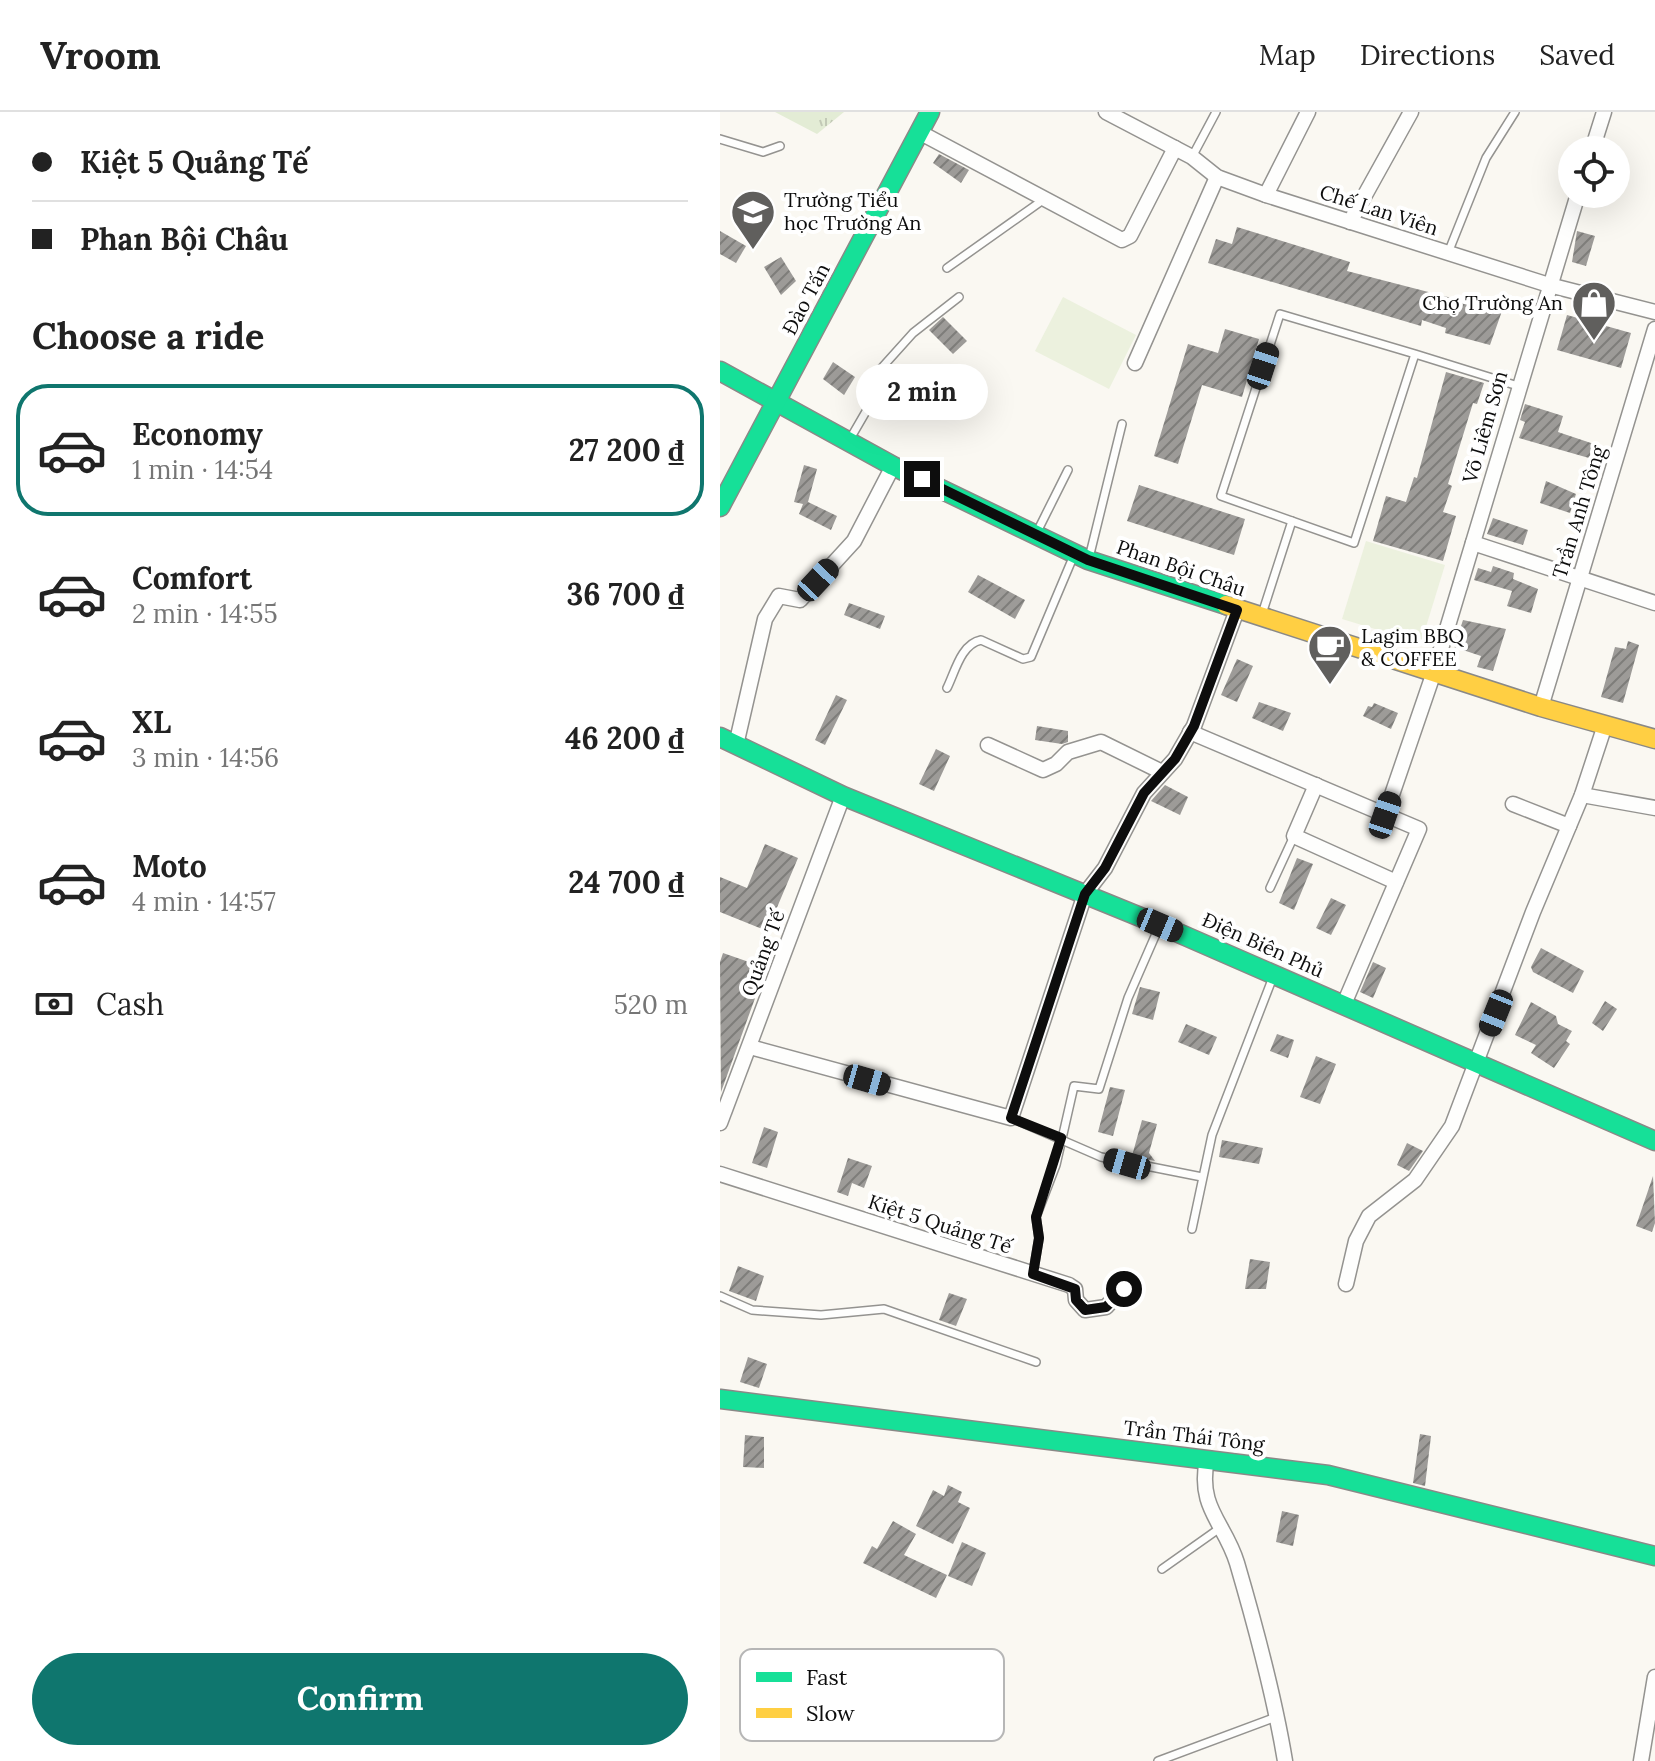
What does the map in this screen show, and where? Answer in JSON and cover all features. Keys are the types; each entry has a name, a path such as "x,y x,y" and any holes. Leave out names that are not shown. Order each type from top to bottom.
{"street":[{"name":"Đào Tấn","path":"720,507 930,112"},
{"path":"1266,195 1308,112"},
{"path":"1350,222 1411,112"},
{"path":"1596,136 1604,112"},
{"name":"Chế Lan Viên","path":"1112,114 1192,157 1217,177 1266,195 1549,285 1655,312"},
{"path":"919,132 1127,240 1175,148"},
{"path":"1135,363 1217,177"},
{"name":"Võ Liêm Sơn","path":"1385,815 1434,672 1574,208"},
{"name":"Trần Anh Tông","path":"1541,707 1655,329"},
{"name":"Phan Bội Châu","path":"720,371 893,466 1081,556 1237,610 1541,707 1655,739"},
{"path":"728,741 765,619 779,596 800,600 854,541 893,466"},
{"path":"1473,543 1579,581 1655,603"},
{"path":"750,1047 1011,1118 1085,894 1105,868 1144,793 1175,759 1190,732 1237,610"},
{"path":"1346,1284 1356,1241 1369,1216 1415,1180 1452,1126 1582,795 1605,725"},
{"path":"1190,732 1419,829 1344,1004"},
{"name":"Điện Biên Phủ","path":"728,741 843,796 1160,925 1655,1141"},
{"path":"988,745 1043,770 1056,764 1068,752 1101,742 1162,772"},
{"path":"1316,785 1294,836 1396,882"},
{"path":"1582,795 1655,808"},
{"name":"Quảng Tế","path":"720,1120 843,796"},
{"path":"1513,804 1569,826"},
{"name":"Kiệt 5 Quảng Tế","path":"720,1174 1075,1289 1076,1300 1085,1310 1106,1307 1126,1285"},
{"name":"Trần Thái Tông","path":"720,1399 1328,1475 1655,1556"},
{"path":"1207,1460 1204,1488 1236,1558 1285,1761"},
{"path":"1641,1761 1655,1677"}],"lane":[{"path":"1192,157 1216,112"},
{"path":"1448,253 1486,158 1515,112"},
{"path":"720,139 763,152 780,146"},
{"path":"947,268 1044,199"},
{"path":"848,441 868,408 870,383 877,373 913,333 959,297"},
{"path":"1415,354 1354,543 1221,496 1280,314 1415,354 1518,386"},
{"path":"947,688 966,647 974,641 981,640 1023,659 1031,657 1081,556 1122,424"},
{"path":"1036,534 1068,470"},
{"path":"1261,617 1292,521"},
{"path":"1270,888 1294,836"},
{"path":"1033,1274 1039,1238 1036,1217 1074,1086 1099,1089 1107,1073 1128,998 1160,925"},
{"path":"1192,1229 1202,1177 1229,1085 1274,974"},
{"path":"1011,1118 1127,1164 1202,1177"},
{"path":"720,1296 752,1310 821,1315 884,1309 1036,1362"},
{"path":"1162,1569 1220,1528"},
{"path":"1160,1761 1276,1717"}],"green space":[{"path":"775,112 844,112 817,134"},
{"path":"1063,297 1136,335 1109,389 1035,351"},
{"path":"1366,541 1445,565 1421,643 1342,619"}],"building":[{"path":"939,154 969,170 961,183 933,163"},
{"path":"1237,227 1350,262 1347,271 1502,311 1490,345 1445,333 1446,328 1422,320 1421,326 1208,263 1216,239 1232,244"},
{"path":"720,231 746,246 736,263 720,254"},
{"path":"1577,231 1595,236 1586,266 1572,262"},
{"path":"781,257 796,281 781,295 764,267"},
{"name":"Chợ Trường An","path":"1567,315 1631,333 1621,368 1557,350"},
{"path":"943,317 967,341 953,354 929,330"},
{"path":"1225,329 1259,339 1242,397 1202,385 1178,464 1154,456 1188,344 1218,353"},
{"path":"833,362 855,377 844,395 823,379"},
{"path":"1446,372 1484,383 1477,404 1473,403 1448,484 1452,486 1443,512 1456,516 1443,561 1373,541 1386,496 1406,502 1414,477 1417,478"},
{"path":"1525,404 1563,416 1558,432 1594,444 1589,458 1519,438 1525,422 1520,420"},
{"path":"804,465 817,469 808,502 837,516 831,530 799,514 803,504 794,502"},
{"path":"1546,481 1576,494 1570,513 1540,503"},
{"path":"1139,485 1245,519 1234,555 1127,521"},
{"path":"1493,518 1528,530 1523,545 1487,534"},
{"path":"1493,566 1514,573 1513,579 1538,589 1531,613 1507,606 1512,591 1474,580 1478,568 1491,572"},
{"path":"978,575 1025,600 1015,619 968,592"},
{"path":"849,603 885,616 880,629 844,615"},
{"path":"1463,620 1506,629 1493,671 1477,667 1481,656 1454,647"},
{"path":"1628,641 1639,645 1623,703 1601,697 1615,647 1626,649"},
{"path":"1237,659 1253,666 1237,702 1221,695"},
{"path":"836,695 847,700 825,745 815,740"},
{"path":"1259,702 1291,713 1283,731 1252,718"},
{"path":"1374,703 1398,713 1391,729 1363,716 1368,706 1372,707"},
{"path":"1037,726 1068,731 1068,742 1035,740"},
{"path":"936,749 950,756 934,791 919,784"},
{"path":"1165,785 1188,797 1180,815 1151,801"},
{"path":"765,844 798,858 767,931 720,912 720,877 747,888"},
{"path":"1297,858 1313,864 1294,910 1279,903"},
{"path":"1331,898 1346,905 1331,935 1316,928"},
{"path":"1541,948 1584,971 1573,993 1533,972 1531,967"},
{"path":"723,953 766,968 721,1092 720,962"},
{"path":"1373,962 1386,968 1373,998 1360,992"},
{"path":"1140,987 1160,992 1153,1020 1132,1014"},
{"path":"1605,1001 1617,1009 1603,1031 1592,1023"},
{"path":"1531,1002 1556,1016 1558,1024 1572,1031 1566,1041 1570,1044 1554,1068 1531,1053 1536,1045 1515,1035"},
{"path":"1186,1024 1217,1037 1209,1055 1178,1042"},
{"path":"1277,1034 1294,1040 1288,1058 1270,1051"},
{"path":"1316,1056 1336,1064 1320,1104 1300,1097"},
{"path":"1110,1087 1125,1090 1113,1136 1098,1132"},
{"path":"1142,1120 1157,1124 1149,1153 1155,1161 1132,1156"},
{"path":"764,1127 778,1132 767,1168 752,1163"},
{"path":"1222,1140 1263,1148 1259,1164 1219,1157"},
{"path":"1407,1143 1423,1151 1409,1171 1397,1165"},
{"path":"848,1158 872,1166 864,1188 852,1183 848,1196 837,1192"},
{"path":"1653,1176 1655,1223 1652,1232 1636,1226"},
{"path":"1250,1259 1270,1262 1266,1289 1245,1289"},
{"path":"738,1266 764,1276 756,1301 729,1291"},
{"path":"949,1293 967,1299 956,1326 939,1320"},
{"path":"748,1357 767,1364 759,1388 740,1382"},
{"path":"1420,1434 1431,1436 1425,1486 1413,1483"},
{"path":"745,1435 764,1437 764,1468 743,1467"},
{"path":"948,1485 962,1492 958,1502 970,1508 953,1544 916,1526 933,1490 944,1496"},
{"path":"1282,1511 1299,1515 1293,1546 1276,1542"},
{"path":"893,1521 916,1534 904,1555 947,1575 936,1598 863,1563 872,1546 877,1549"},
{"path":"962,1542 986,1553 972,1586 948,1576"}],"traffic: fast":[{"path":"720,507 930,112"},
{"path":"720,371 893,466 1088,560 1226,605"},
{"path":"720,737 843,796 1160,925 1655,1141"},
{"path":"720,1399 1328,1475 1655,1556"}],"traffic: slow":[{"path":"1226,605 1541,707 1655,739"}],"place":[{"name":"Trường Tiểu học Trường An","path":"753,251"},
{"name":"Chợ Trường An","path":"1594,342"},
{"name":"Lagim BBQ & COFFEE","path":"1330,686"}],"route":[{"path":"922,479 1088,560 1237,610 1194,726 1175,759 1144,793 1105,868 1085,894 1011,1118 1061,1138 1056,1165 1036,1217 1039,1238 1033,1274 1075,1289 1076,1300 1085,1310 1106,1307 1124,1289"}]}
